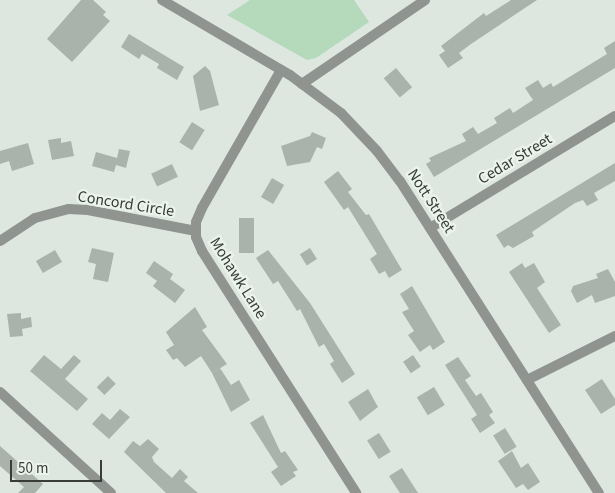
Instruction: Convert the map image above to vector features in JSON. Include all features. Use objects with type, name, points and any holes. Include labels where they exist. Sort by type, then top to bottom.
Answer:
[{"type":"street","name":"Nott Street","points":[[162,0],[302,84],[340,113],[377,151],[430,228],[599,493]]},
{"type":"street","points":[[302,84],[425,0]]},
{"type":"street","name":"Mohawk Lane","points":[[281,70],[202,208],[196,231],[202,251],[356,493]]},
{"type":"street","name":"Cedar Street","points":[[430,228],[615,116]]},
{"type":"street","name":"Concord Circle","points":[[0,241],[35,218],[69,209],[100,212],[196,231]]},
{"type":"street","points":[[527,380],[615,336]]},
{"type":"street","points":[[0,392],[111,493]]},
{"type":"green space","points":[[250,0],[354,0],[369,22],[316,58],[307,60],[227,15]]},
{"type":"building","points":[[81,0],[93,0],[106,12],[103,15],[110,21],[72,62],[47,39]]},
{"type":"building","points":[[511,0],[537,0],[459,53],[463,58],[448,68],[439,55],[445,51],[441,46],[484,13],[486,16]]},
{"type":"building","points":[[129,34],[184,67],[177,80],[157,68],[159,64],[142,54],[139,59],[121,47]]},
{"type":"building","points":[[615,41],[615,68],[434,177],[426,164],[431,161],[429,158],[466,141],[462,134],[473,127],[478,134],[497,123],[494,118],[505,111],[510,108],[513,113],[533,100],[525,88],[538,80],[543,88],[551,83],[553,87],[607,54],[604,48]]},
{"type":"building","points":[[205,66],[210,71],[219,105],[200,111],[193,76]]},
{"type":"building","points":[[396,68],[412,87],[400,97],[384,78]]},
{"type":"building","points":[[192,122],[205,130],[192,150],[179,142]]},
{"type":"building","points":[[312,132],[326,138],[322,149],[317,147],[310,162],[287,166],[281,146],[310,136]]},
{"type":"building","points":[[61,138],[61,143],[71,141],[74,156],[52,160],[48,140]]},
{"type":"building","points":[[28,143],[34,164],[12,171],[9,161],[0,164],[0,151]]},
{"type":"building","points":[[119,149],[130,151],[126,168],[116,165],[114,172],[92,166],[96,152],[117,158]]},
{"type":"building","points":[[615,163],[615,181],[594,193],[598,200],[587,206],[583,200],[575,203],[532,232],[534,236],[513,248],[508,245],[504,248],[496,235]]},
{"type":"building","points":[[172,164],[178,177],[157,186],[151,174]]},
{"type":"building","points":[[338,171],[352,189],[348,192],[366,215],[369,214],[402,270],[389,278],[385,271],[379,274],[370,259],[377,254],[348,207],[344,210],[324,182]]},
{"type":"building","points":[[272,178],[284,185],[273,204],[261,197]]},
{"type":"building","points":[[239,218],[254,218],[254,253],[239,253]]},
{"type":"building","points":[[92,248],[114,253],[108,282],[93,279],[96,264],[88,262]]},
{"type":"building","points":[[310,248],[317,259],[307,265],[300,254]]},
{"type":"building","points":[[55,250],[62,262],[43,273],[36,261]]},
{"type":"building","points":[[268,250],[310,303],[355,374],[342,383],[330,364],[334,361],[324,344],[319,347],[300,309],[297,311],[278,281],[273,284],[256,258]]},
{"type":"building","points":[[154,261],[173,274],[170,279],[185,290],[175,303],[153,286],[157,281],[146,273]]},
{"type":"building","points":[[522,263],[525,268],[534,263],[545,282],[537,288],[561,325],[549,333],[509,272]]},
{"type":"building","points":[[608,269],[615,282],[615,296],[595,303],[592,295],[577,303],[571,291],[573,286],[598,278],[596,274]]},
{"type":"building","points":[[412,286],[445,342],[433,350],[430,345],[420,352],[408,335],[414,331],[402,312],[409,309],[400,294]]},
{"type":"building","points":[[195,307],[207,327],[202,330],[227,364],[212,373],[201,356],[185,367],[177,358],[173,360],[166,350],[174,345],[166,332]]},
{"type":"building","points":[[21,313],[21,319],[31,317],[32,327],[22,329],[23,336],[10,337],[7,314]]},
{"type":"building","points":[[44,355],[61,369],[74,355],[81,361],[65,379],[88,399],[77,411],[30,371]]},
{"type":"building","points":[[413,355],[421,367],[411,373],[403,362]]},
{"type":"building","points":[[458,357],[471,376],[465,380],[476,396],[481,393],[493,412],[489,415],[495,423],[480,433],[471,419],[477,415],[445,365]]},
{"type":"building","points":[[220,368],[231,385],[239,380],[250,400],[231,412],[212,373]]},
{"type":"building","points":[[108,376],[116,384],[104,395],[97,387]]},
{"type":"building","points":[[602,379],[615,399],[615,405],[601,414],[585,390]]},
{"type":"building","points":[[434,387],[445,405],[428,415],[417,397]]},
{"type":"building","points":[[368,389],[378,407],[360,421],[348,402]]},
{"type":"building","points":[[120,409],[130,417],[109,439],[92,424],[102,413],[110,420]]},
{"type":"building","points":[[263,415],[281,453],[285,451],[298,470],[293,472],[296,476],[281,486],[271,472],[278,467],[250,423]]},
{"type":"building","points":[[505,428],[517,447],[505,454],[493,435]]},
{"type":"building","points":[[379,433],[391,452],[379,459],[367,440]]},
{"type":"building","points":[[148,439],[159,449],[152,457],[154,462],[172,478],[180,469],[188,477],[184,481],[198,493],[166,493],[124,452],[133,441],[140,446]]},
{"type":"building","points":[[0,446],[43,484],[35,493],[18,493],[24,487],[0,466]]},
{"type":"building","points":[[512,451],[521,468],[528,463],[540,482],[528,490],[523,484],[516,488],[498,461]]},
{"type":"building","points":[[402,468],[418,493],[400,493],[394,484],[389,476]]}]
